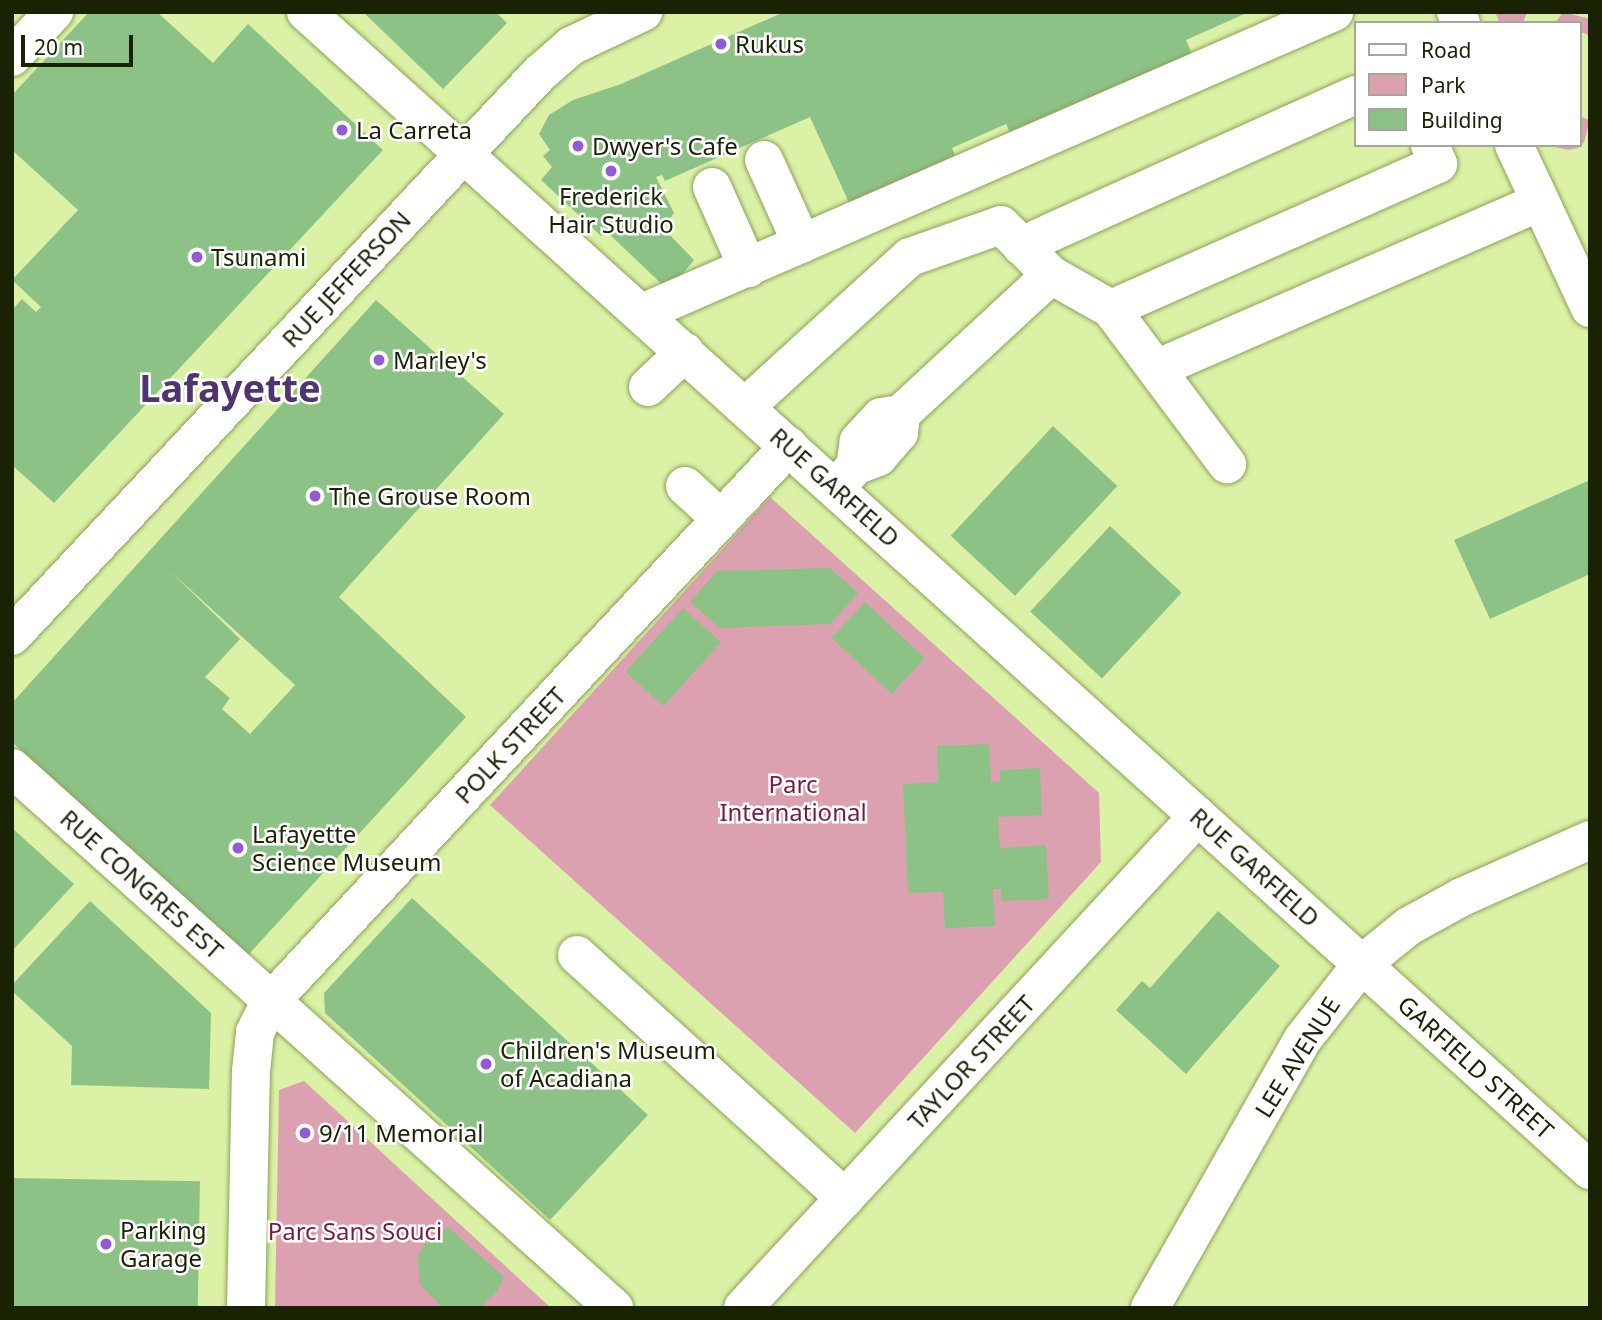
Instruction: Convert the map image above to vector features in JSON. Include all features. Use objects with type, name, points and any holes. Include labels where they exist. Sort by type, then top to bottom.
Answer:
[{"type":"street","points":[[12,57],[54,12]]},
{"type":"street","name":"RUE GARFIELD","points":[[306,12],[789,446],[846,477],[1198,816],[1362,964]]},
{"type":"street","name":"RUE JEFFERSON","points":[[12,636],[464,152],[571,46],[643,12]]},
{"type":"street","points":[[642,313],[1334,12]]},
{"type":"street","points":[[1021,246],[1354,95]]},
{"type":"street","points":[[1111,309],[1438,164],[1431,147]]},
{"type":"street","points":[[1515,147],[1590,309]]},
{"type":"street","points":[[764,160],[802,244]]},
{"type":"street","points":[[712,187],[748,268]]},
{"type":"street","points":[[1156,369],[1540,202]]},
{"type":"street","points":[[745,407],[910,257],[1001,225],[1051,275],[1111,309],[1227,464]]},
{"type":"street","points":[[846,477],[878,457],[899,433],[901,414],[1051,275]]},
{"type":"street","points":[[648,387],[685,352]]},
{"type":"street","name":"POLK STREET","points":[[246,1308],[251,1071],[255,1032],[271,1000],[789,446]]},
{"type":"street","points":[[684,486],[721,519]]},
{"type":"street","name":"RUE CONGRES EST","points":[[12,768],[614,1308]]},
{"type":"street","name":"TAYLOR STREET","points":[[743,1308],[1198,816]]},
{"type":"street","name":"LEE AVENUE","points":[[1150,1308],[1303,1039],[1362,964],[1409,926],[1462,897],[1590,840]]},
{"type":"street","points":[[577,955],[845,1198]]},
{"type":"street","name":"GARFIELD STREET","points":[[1362,964],[1590,1170]]},
{"type":"green space","points":[[1495,12],[1527,12],[1524,21],[1499,21]]},
{"type":"green space","points":[[1563,12],[1590,19],[1590,36],[1581,32],[1581,21],[1556,21]]},
{"type":"green space","points":[[1581,117],[1590,120],[1581,145]]},
{"type":"green space","points":[[1555,147],[1579,147],[1568,150]]},
{"type":"green space","name":"Parc International","points":[[770,497],[1099,793],[1101,862],[855,1133],[490,805]]},
{"type":"green space","name":"Parc Sans Souci","points":[[304,1081],[551,1308],[275,1308],[279,1090]]},
{"type":"building","points":[[89,12],[157,12],[213,63],[248,24],[383,150],[54,503],[12,465],[12,310],[22,299],[36,312],[41,307],[12,280],[78,210],[12,150],[12,95]]},
{"type":"building","points":[[363,12],[496,12],[507,23],[443,89]]},
{"type":"building","points":[[784,12],[1249,12],[1186,40],[1192,54],[1011,135],[1006,124],[952,148],[955,155],[850,205],[810,117],[665,181],[662,175],[656,177],[674,213],[663,228],[694,260],[669,291],[607,232],[601,236],[541,180],[552,167],[543,156],[550,150],[539,134],[549,115],[573,100],[621,84]]},
{"type":"building","points":[[376,300],[504,414],[339,597],[466,717],[248,955],[12,742],[12,703]],"holes":[[[170,571],[295,685],[250,734],[222,709],[230,698],[205,677],[240,639]]]},
{"type":"building","points":[[1053,426],[1117,486],[1015,596],[951,536]]},
{"type":"building","points":[[1590,480],[1590,574],[1490,619],[1454,540]]},
{"type":"building","points":[[1110,526],[1182,593],[1102,678],[1030,612]]},
{"type":"building","points":[[830,568],[858,593],[830,624],[720,628],[690,602],[717,571]]},
{"type":"building","points":[[865,602],[925,658],[892,694],[832,638]]},
{"type":"building","points":[[683,608],[721,642],[663,706],[625,672]]},
{"type":"building","points":[[989,744],[991,782],[1000,782],[1000,770],[1040,768],[1042,815],[998,817],[1000,848],[1046,845],[1049,899],[1001,901],[1001,889],[993,889],[995,926],[945,928],[943,892],[908,893],[903,784],[938,782],[937,746]]},
{"type":"building","points":[[12,828],[74,884],[12,951]]},
{"type":"building","name":"Children's Museum of Acadiana","points":[[412,898],[648,1115],[550,1220],[325,1013],[324,993]]},
{"type":"building","points":[[90,901],[211,1013],[209,1089],[71,1085],[72,1046],[12,991],[12,985]]},
{"type":"building","points":[[1218,911],[1280,966],[1186,1074],[1116,1010],[1142,981],[1150,988]]},
{"type":"building","name":"Parking Garage","points":[[12,1178],[200,1181],[198,1308],[12,1308]]},
{"type":"building","points":[[448,1227],[504,1277],[498,1290],[479,1308],[443,1308],[420,1285],[418,1257],[424,1244]]},
{"type":"place","name":"Rukus","points":[[721,44]]},
{"type":"place","name":"La Carreta","points":[[342,130]]},
{"type":"place","name":"Dwyer's Cafe","points":[[578,146]]},
{"type":"place","name":"Frederick Hair Studio","points":[[611,171]]},
{"type":"place","name":"Tsunami","points":[[197,257]]},
{"type":"place","name":"Marley's","points":[[379,360]]},
{"type":"place","name":"The Grouse Room","points":[[315,496]]},
{"type":"place","name":"Lafayette Science Museum","points":[[238,848]]},
{"type":"place","name":"Children's Museum of Acadiana","points":[[486,1064]]},
{"type":"place","name":"9/11 Memorial","points":[[305,1133]]},
{"type":"place","name":"Parking Garage","points":[[106,1244]]},
{"type":"district","name":"Lafayette","points":[[230,388]]}]
